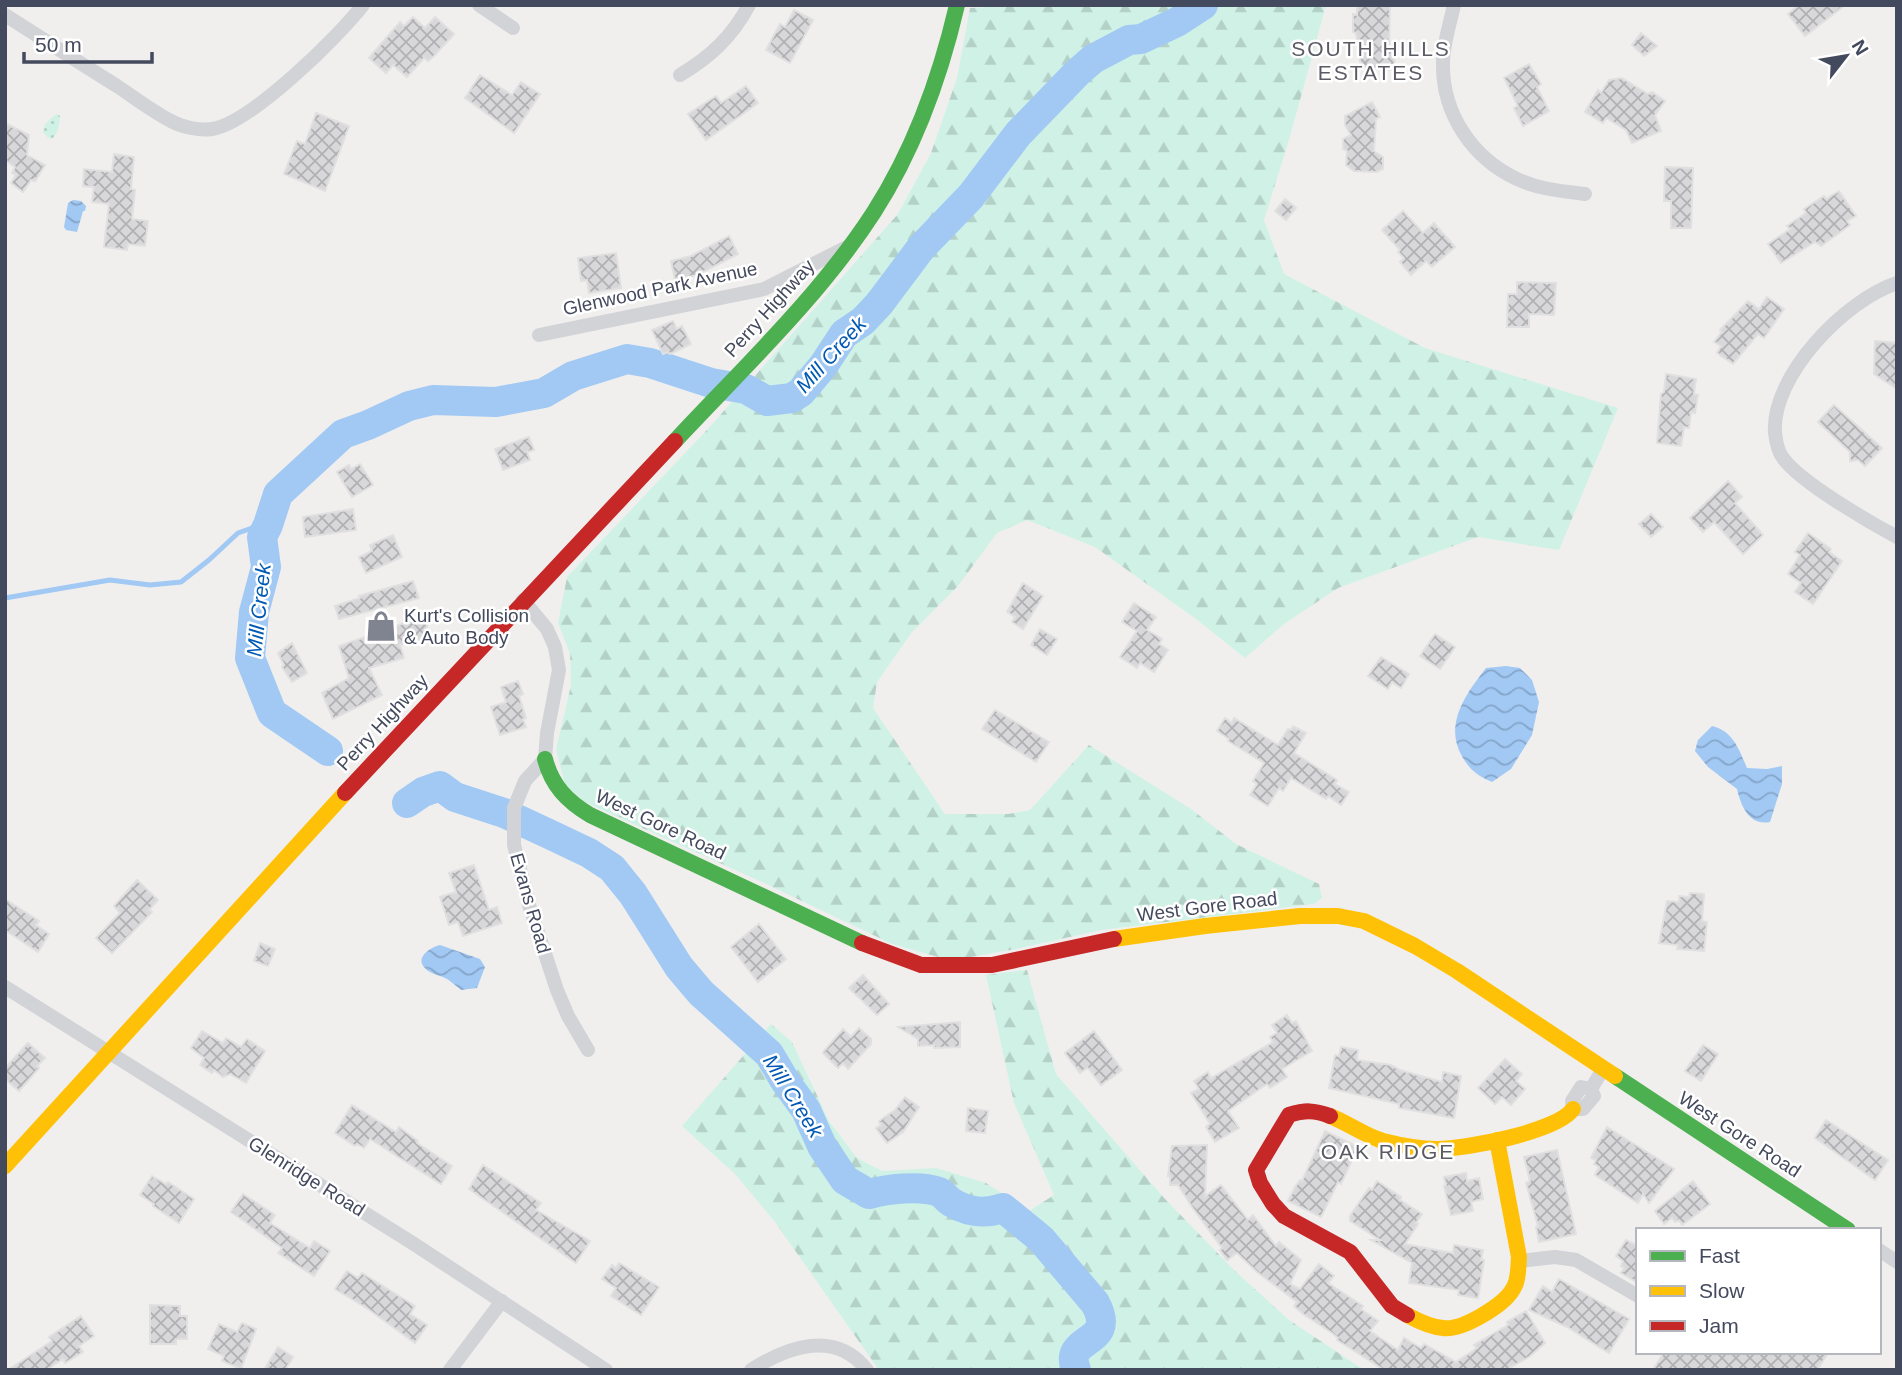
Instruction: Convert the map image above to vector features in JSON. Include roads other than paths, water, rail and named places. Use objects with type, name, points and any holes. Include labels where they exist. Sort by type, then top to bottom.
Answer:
[{"type":"street","points":[[5,15],[172,121],[194,128],[215,129],[260,102],[303,69],[363,5]]},
{"type":"street","points":[[479,5],[513,28]]},
{"type":"street","points":[[680,75],[724,43],[748,5]]},
{"type":"street","points":[[849,247],[885,193],[921,125],[941,73],[957,5]]},
{"type":"street","points":[[1454,5],[1443,62],[1450,110],[1461,132],[1500,170],[1518,180],[1545,189],[1585,194]]},
{"type":"street","name":"Glenwood Park Avenue","points":[[539,335],[764,289],[849,247]]},
{"type":"street","name":"Perry Highway","points":[[5,1166],[523,600],[694,421],[830,272],[849,247]]},
{"type":"street","points":[[1897,283],[1861,301],[1842,316],[1807,354],[1781,394],[1774,418],[1781,456],[1793,469],[1865,519],[1897,537]]},
{"type":"street","points":[[523,600],[547,629],[558,658],[558,684],[547,733],[545,759]]},
{"type":"street","name":"Evans Road","points":[[545,759],[526,781],[514,808],[514,845],[529,905],[558,990],[568,1016],[588,1051]]},
{"type":"street","name":"West Gore Road","points":[[545,759],[552,782],[566,798],[590,815],[878,950],[921,965],[992,965],[1171,930],[1300,916],[1338,916],[1375,925],[1426,953],[1845,1228]]},
{"type":"street","name":"Glenridge Road","points":[[5,987],[502,1301],[606,1370]]},
{"type":"street","points":[[1497,1140],[1519,1261],[1513,1290],[1477,1318],[1458,1327],[1446,1329],[1421,1322],[1392,1306],[1350,1252],[1284,1216],[1266,1194],[1256,1176],[1256,1170],[1289,1115],[1305,1110],[1315,1110],[1335,1118],[1382,1141],[1453,1149],[1548,1127],[1568,1116],[1573,1109],[1572,1101],[1581,1087],[1591,1089],[1603,1069]]},
{"type":"street","points":[[1881,1252],[1897,1262]]},
{"type":"street","points":[[1519,1261],[1555,1257],[1576,1260],[1636,1295]]},
{"type":"street","points":[[450,1370],[502,1301]]},
{"type":"street","points":[[751,1370],[777,1354],[800,1347],[827,1346],[854,1355],[867,1370]]},
{"type":"water","points":[[73,200],[81,201],[86,206],[77,232],[64,227],[68,203]]},
{"type":"water","points":[[1486,668],[1520,668],[1532,680],[1539,702],[1532,735],[1511,769],[1492,782],[1475,773],[1463,758],[1457,746],[1456,722],[1464,700]]},
{"type":"water","points":[[1712,726],[1730,736],[1747,768],[1767,769],[1782,766],[1782,784],[1770,822],[1751,818],[1737,789],[1708,767],[1695,751],[1698,740]]},
{"type":"water","points":[[440,945],[480,959],[485,967],[477,988],[461,990],[425,968],[422,964],[423,956]]},
{"type":"waterway","name":"Mill Creek","points":[[328,751],[272,713],[250,658],[254,612],[266,567],[262,537],[278,494],[343,434],[409,406],[433,400],[496,402],[544,393],[573,376],[627,359],[650,363],[711,383],[746,389],[767,401],[792,398],[801,392],[823,366],[844,334],[863,321],[879,304],[921,248],[971,196],[1018,134],[1077,73],[1093,59],[1129,40],[1141,39],[1177,22],[1203,5]]},
{"type":"waterway","name":"Mill Creek","points":[[5,598],[110,580],[150,585],[181,582],[238,533],[269,522]]},
{"type":"waterway","name":"Mill Creek","points":[[407,803],[423,792],[440,786],[455,797],[504,813],[589,853],[612,868],[633,894],[679,967],[701,993],[769,1054],[806,1110],[822,1146],[845,1180],[869,1194],[894,1189],[923,1189],[939,1192],[958,1206],[971,1210],[983,1212],[1003,1208],[1041,1239],[1095,1303],[1100,1317],[1100,1327],[1096,1334],[1076,1351],[1076,1370]]},
{"type":"place","name":"Kurt's Collision & Auto Body","points":[[381,626]]},
{"type":"district","name":"SOUTH HILLS ESTATES","points":[[1371,61]]},
{"type":"district","name":"OAK RIDGE","points":[[1388,1152]]}]
